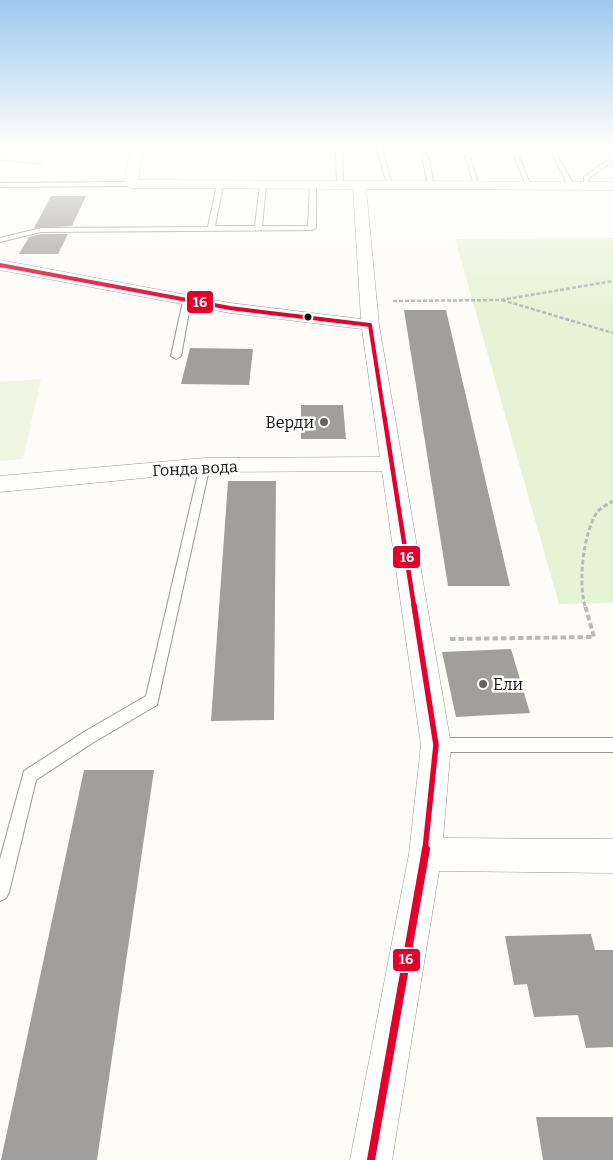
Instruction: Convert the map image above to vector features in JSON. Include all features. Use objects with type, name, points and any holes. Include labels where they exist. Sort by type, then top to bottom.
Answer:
[{"type":"street","points":[[360,201],[369,314],[418,640],[436,745],[425,854],[371,1160]]},
{"type":"street","points":[[0,265],[187,301],[312,320],[369,314]]},
{"type":"street","name":"Гонда вода","points":[[0,484],[204,465],[391,464]]},
{"type":"street","points":[[425,854],[613,856]]},
{"type":"lane","points":[[211,228],[217,201]]},
{"type":"lane","points":[[258,228],[261,201]]},
{"type":"lane","points":[[0,240],[41,230],[312,228],[313,201]]},
{"type":"lane","points":[[176,356],[187,301]]},
{"type":"lane","points":[[0,892],[29,776],[89,737],[152,700],[204,465]]},
{"type":"lane","points":[[436,745],[613,745]]},
{"type":"path","points":[[369,314],[501,300],[613,281]]},
{"type":"path","points":[[501,300],[613,333]]},
{"type":"path","points":[[418,640],[594,637],[581,592],[586,540],[598,512],[613,501]]},
{"type":"green space","points":[[613,238],[613,603],[559,604],[455,239]]},
{"type":"green space","points":[[41,379],[23,459],[0,461],[0,382]]},
{"type":"building","points":[[48,201],[84,201],[72,226],[34,228]]},
{"type":"building","points":[[41,234],[68,234],[58,254],[19,254],[29,237]]},
{"type":"building","points":[[404,310],[446,310],[510,586],[448,586]]},
{"type":"building","points":[[190,348],[253,349],[249,385],[181,384]]},
{"type":"building","points":[[301,405],[343,405],[346,439],[301,439]]},
{"type":"building","points":[[228,481],[276,481],[274,720],[211,721]]},
{"type":"building","points":[[511,649],[530,713],[456,717],[442,652]]},
{"type":"building","points":[[84,770],[154,770],[97,1160],[1,1160]]},
{"type":"building","points":[[591,934],[595,950],[613,950],[613,1047],[586,1048],[578,1015],[534,1017],[527,984],[514,985],[505,936]]},
{"type":"building","points":[[536,1117],[613,1117],[613,1160],[543,1160]]},
{"type":"transit line","name":"16","points":[[0,265],[230,308],[370,325],[436,745],[425,854],[371,1160]]},
{"type":"place","name":"Верди","points":[[324,422]]},
{"type":"place","name":"Ели","points":[[483,684]]}]
